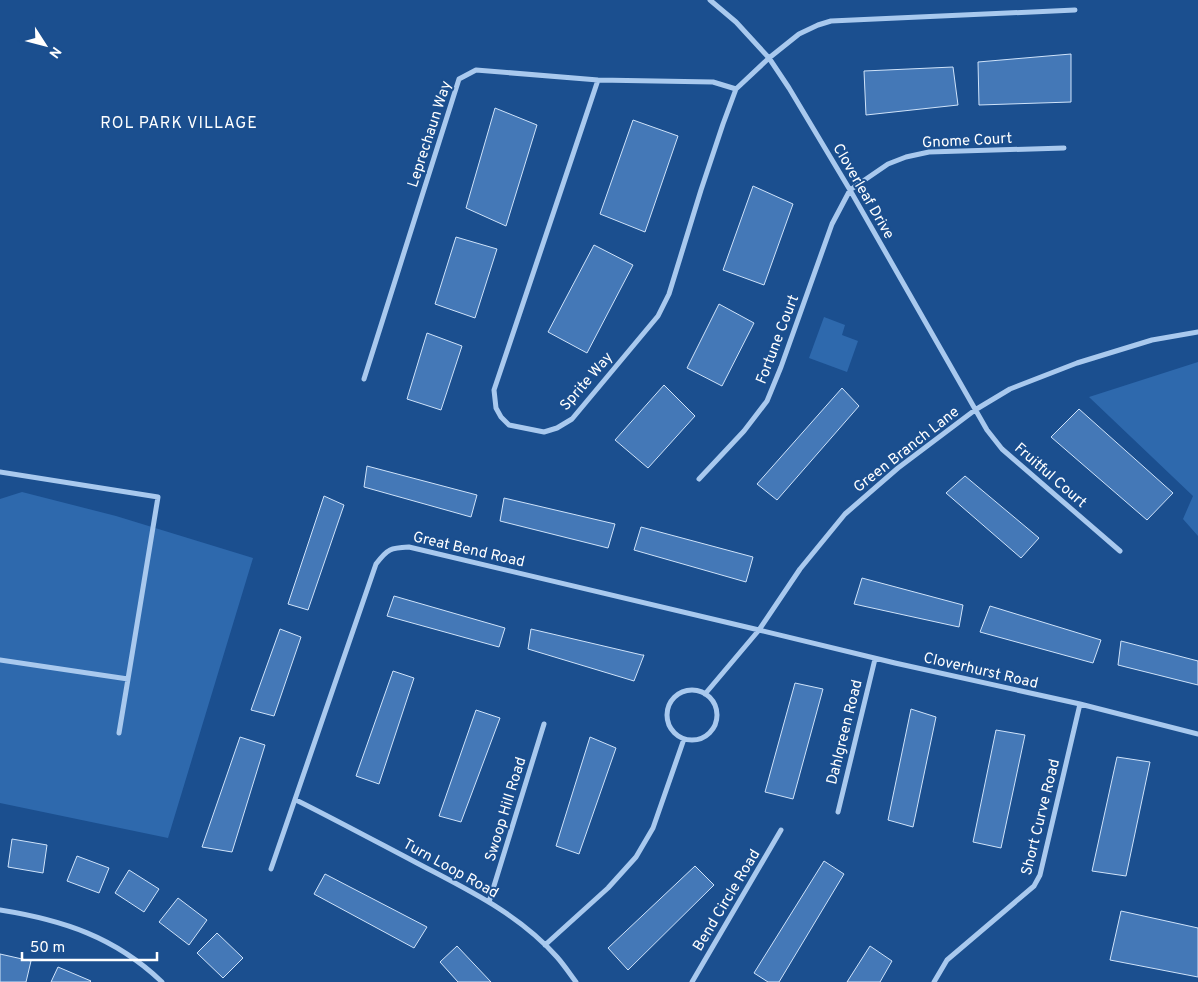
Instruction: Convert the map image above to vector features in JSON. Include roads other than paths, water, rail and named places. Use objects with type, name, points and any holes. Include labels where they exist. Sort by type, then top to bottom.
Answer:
[{"type":"street","name":"Cloverleaf Drive","points":[[710,0],[736,22],[769,58],[789,88],[850,190],[975,410]]},
{"type":"street","name":"Sprite Way","points":[[598,80],[494,390],[496,408],[509,425],[544,432],[557,428],[572,418],[658,316],[669,294],[704,182],[736,89],[769,58],[799,34],[831,21],[1075,10]]},
{"type":"street","name":"Leprechaun Way","points":[[364,379],[459,79],[476,70],[598,80],[713,82],[736,89]]},
{"type":"street","name":"Gnome Court","points":[[850,190],[888,164],[906,157],[930,152],[1064,148]]},
{"type":"street","name":"Fortune Court","points":[[699,479],[744,430],[767,400],[781,367],[832,224],[850,190]]},
{"type":"street","name":"Green Branch Lane","points":[[705,694],[759,630],[800,569],[845,514],[898,468],[975,410],[1010,388],[1078,363],[1152,340],[1198,332]]},
{"type":"street","name":"Fruitful Court","points":[[975,410],[987,430],[1002,449],[1120,551]]},
{"type":"street","points":[[0,472],[158,497],[119,733]]},
{"type":"street","name":"Great Bend Road","points":[[272,869],[376,564],[392,548],[409,547],[759,630]]},
{"type":"street","name":"Cloverhurst Road","points":[[759,630],[1080,704],[1198,734]]},
{"type":"street","name":"Dahlgreen Road","points":[[838,812],[875,658]]},
{"type":"street","points":[[0,660],[128,679]]},
{"type":"street","points":[[685,691],[696,691],[705,694],[713,701],[717,711],[716,721],[712,730],[704,737],[694,740],[684,739],[675,734],[669,725],[667,715],[670,705],[676,696],[685,691]]},
{"type":"street","name":"Short Curve Road","points":[[934,982],[947,960],[1019,900],[1037,881],[1080,704]]},
{"type":"street","name":"Swoop Hill Road","points":[[489,902],[544,724]]},
{"type":"street","points":[[545,945],[608,888],[636,857],[653,828],[684,739]]},
{"type":"street","name":"Turn Loop Road","points":[[296,800],[489,902],[523,925],[545,945],[559,959],[576,982]]},
{"type":"street","name":"Bend Circle Road","points":[[692,982],[781,830]]},
{"type":"street","points":[[0,910],[46,919],[84,931],[126,953],[162,982]]},
{"type":"district","name":"ROL PARK VILLAGE","points":[[179,122]]}]
